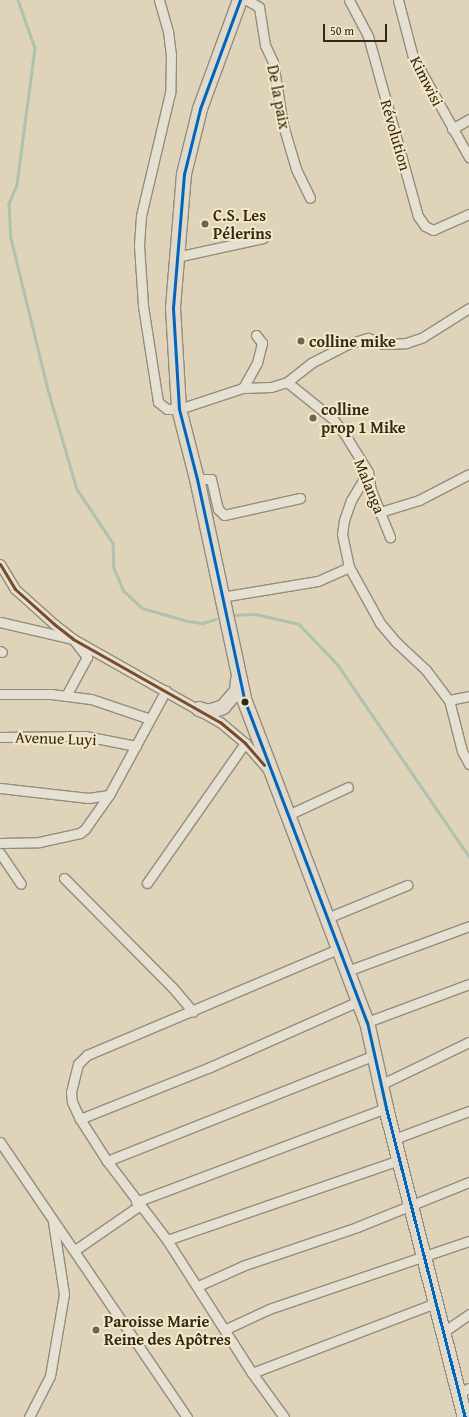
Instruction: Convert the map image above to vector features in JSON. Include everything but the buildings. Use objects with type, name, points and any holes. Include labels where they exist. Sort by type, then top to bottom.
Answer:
[{"type":"highway","points":[[240,0],[192,133],[184,174],[173,308],[180,409],[197,478],[244,699],[271,774],[367,1022],[380,1085],[410,1206],[425,1257],[442,1333],[464,1391],[465,1417]]},
{"type":"highway","points":[[199,709],[208,712],[216,711],[231,701],[237,691],[239,674]]},
{"type":"street","points":[[159,0],[168,31],[171,54],[170,93],[141,216],[139,245],[143,306],[158,402],[167,409],[180,409],[244,388],[271,387],[287,382],[311,363],[348,344],[368,338],[383,344],[406,343],[423,337],[469,308]]},
{"type":"street","name":"De la paix","points":[[247,0],[259,6],[265,45],[273,62],[283,125],[296,168],[310,198]]},
{"type":"street","name":"Révolution","points":[[349,0],[368,36],[418,216],[425,226],[432,230],[469,214]]},
{"type":"street","name":"Kimwisi","points":[[398,0],[413,57],[452,129],[469,156]]},
{"type":"street","points":[[452,129],[469,118]]},
{"type":"street","points":[[176,257],[264,238]]},
{"type":"street","points":[[244,388],[257,363],[262,343],[256,335]]},
{"type":"street","name":"Malanga","points":[[287,382],[333,419],[368,472],[371,490],[390,537]]},
{"type":"street","points":[[368,472],[351,500],[344,520],[342,534],[349,567],[380,623],[396,642],[426,670],[449,700],[462,750],[469,764]]},
{"type":"street","points":[[380,512],[419,500],[469,474]]},
{"type":"street","points":[[197,478],[211,479],[218,509],[224,515],[300,498]]},
{"type":"street","points":[[0,564],[15,589],[73,639],[87,657],[66,696]]},
{"type":"street","points":[[222,597],[318,580],[349,567]]},
{"type":"street","points":[[0,622],[73,639],[166,690],[199,709],[245,743],[271,774]]},
{"type":"street","points":[[0,843],[39,842],[80,833],[85,829],[109,795],[166,690]]},
{"type":"street","points":[[0,694],[66,696],[91,699],[150,719]]},
{"type":"street","points":[[449,700],[469,696]]},
{"type":"street","name":"Avenue Luyi","points":[[0,737],[85,736],[136,746]]},
{"type":"street","points":[[147,884],[245,743]]},
{"type":"street","points":[[288,815],[348,786]]},
{"type":"street","points":[[0,788],[88,798],[109,795]]},
{"type":"street","points":[[0,853],[21,884]]},
{"type":"street","points":[[64,878],[168,983],[193,1012]]},
{"type":"street","points":[[327,918],[407,885]]},
{"type":"street","points":[[347,971],[469,926]]},
{"type":"street","points":[[284,1417],[252,1373],[226,1329],[167,1240],[138,1204],[107,1161],[80,1119],[72,1102],[71,1092],[78,1064],[87,1055],[193,1012],[338,949]]},
{"type":"street","points":[[367,1022],[469,984]]},
{"type":"street","points":[[80,1119],[210,1067],[359,1001]]},
{"type":"street","points":[[380,1085],[469,1042]]},
{"type":"street","points":[[107,1161],[375,1056]]},
{"type":"street","points":[[74,1250],[138,1204],[386,1108]]},
{"type":"street","points":[[394,1139],[469,1111]]},
{"type":"street","points":[[0,1142],[187,1417]]},
{"type":"street","points":[[167,1240],[399,1160]]},
{"type":"street","points":[[198,1286],[245,1265],[410,1206],[469,1182]]},
{"type":"street","points":[[29,1417],[50,1376],[64,1294],[53,1218]]},
{"type":"street","points":[[226,1329],[269,1309],[469,1241]]},
{"type":"street","points":[[252,1373],[435,1303]]},
{"type":"street","points":[[442,1333],[469,1314]]},
{"type":"waterway","points":[[18,0],[35,48],[17,185],[9,204],[11,238],[47,386],[77,489],[113,543],[114,568],[124,591],[142,608],[188,621],[203,623],[215,619]]},
{"type":"waterway","points":[[234,615],[255,614],[299,624],[338,665],[469,856]]},
{"type":"transit line","points":[[240,0],[200,109],[184,174],[173,308],[179,409],[197,479],[244,699],[367,1022],[386,1108],[465,1417]]},
{"type":"transit line","points":[[0,564],[15,589],[73,639],[220,722],[245,743],[264,765]]},
{"type":"place","name":"C.S. Les Pélerins","points":[[205,224]]},
{"type":"place","name":"colline mike","points":[[301,341]]},
{"type":"place","name":"colline prop 1 Mike","points":[[313,418]]},
{"type":"place","name":"Paroisse Marie Reine des Apôtres","points":[[96,1330]]}]
